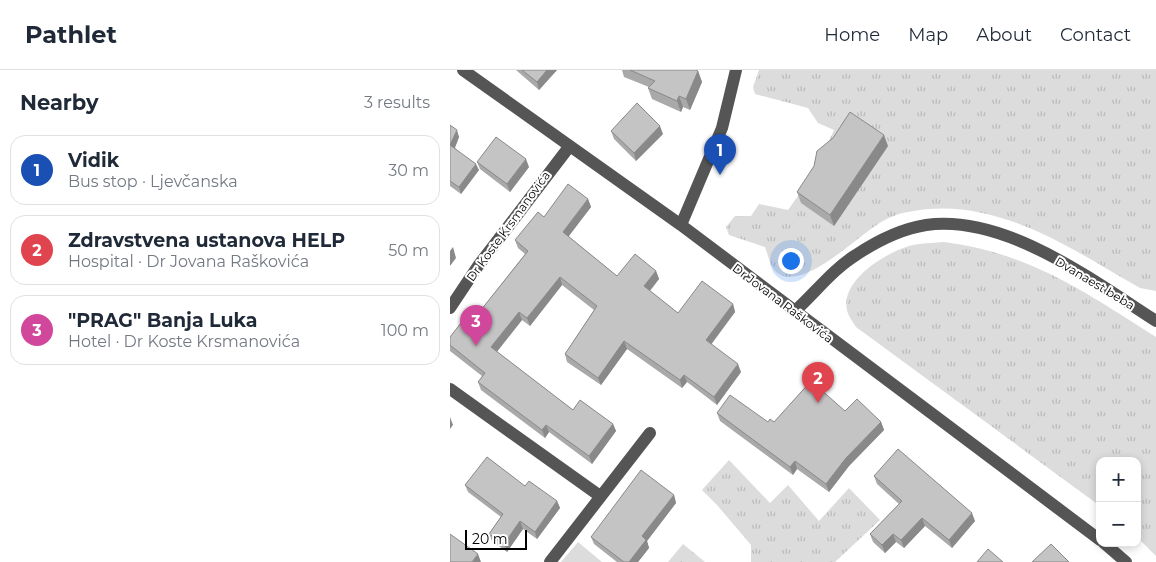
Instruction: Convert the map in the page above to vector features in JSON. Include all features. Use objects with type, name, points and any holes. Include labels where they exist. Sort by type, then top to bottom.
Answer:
[{"type":"street","name":"Dr Jovana Raškovića","points":[[463,70],[681,225],[1096,537]]},
{"type":"street","points":[[681,225],[722,128],[736,70]]},
{"type":"street","name":"Dr Koste Krsmanovića","points":[[450,308],[489,251],[569,147]]},
{"type":"street","name":"Dvanaest beba","points":[[795,311],[855,256],[890,236],[924,225],[942,224],[981,230],[1029,246],[1078,271],[1156,321]]},
{"type":"street","points":[[450,389],[600,496]]},
{"type":"street","points":[[550,562],[650,433]]},
{"type":"street","points":[[1109,547],[1126,562]]},
{"type":"green space","points":[[759,70],[1156,70],[1156,291],[1140,288],[1030,228],[970,211],[940,208],[905,213],[892,217],[883,221],[817,268],[790,277],[779,274],[772,266],[765,247],[729,235],[726,227],[735,216],[751,216],[759,204],[788,210],[814,173],[834,130],[818,123],[808,108],[755,94],[753,87]]},
{"type":"green space","points":[[944,242],[975,247],[1030,265],[1080,290],[1156,337],[1156,556],[1141,541],[1141,457],[1096,457],[1096,503],[856,327],[849,317],[847,299],[850,289],[857,279],[866,270],[888,255],[909,246]]},
{"type":"green space","points":[[729,460],[770,503],[788,485],[819,521],[849,488],[880,520],[835,562],[751,562],[751,545],[702,490]]},
{"type":"green space","points":[[578,542],[602,562],[561,562]]},
{"type":"green space","points":[[683,544],[705,562],[668,562]]},
{"type":"building","points":[[522,70],[547,70],[537,82]]},
{"type":"building","points":[[630,70],[698,71],[686,99],[679,96],[677,101],[648,88],[655,81]]},
{"type":"building","points":[[637,103],[660,126],[634,153],[611,131]]},
{"type":"building","points":[[850,112],[884,135],[830,215],[797,192],[814,166],[817,151],[833,138]]},
{"type":"building","points":[[450,125],[457,130],[450,145]]},
{"type":"building","points":[[496,137],[526,159],[507,184],[477,162]]},
{"type":"building","points":[[450,145],[476,164],[459,187],[450,181]]},
{"type":"building","points":[[568,184],[588,199],[563,232],[617,276],[635,254],[656,271],[644,286],[678,313],[702,281],[733,304],[706,340],[738,364],[714,397],[684,375],[680,380],[624,341],[598,378],[565,354],[597,306],[560,277],[527,318],[519,312],[491,347],[573,410],[580,400],[613,424],[589,456],[546,425],[542,430],[478,382],[485,373],[450,345],[450,337],[471,310],[477,315],[528,251],[515,240],[538,212],[544,217]]},
{"type":"building","points":[[811,381],[845,411],[857,399],[881,422],[846,458],[826,484],[795,461],[790,467],[717,413],[730,395],[768,422],[770,419],[774,422]]},
{"type":"building","points":[[898,449],[972,513],[949,540],[922,518],[901,540],[893,534],[882,545],[870,534],[902,501],[874,476]]},
{"type":"building","points":[[487,457],[525,486],[529,481],[557,501],[535,532],[520,521],[504,544],[489,534],[503,514],[465,485]]},
{"type":"building","points":[[641,470],[674,495],[642,536],[646,540],[629,562],[624,562],[591,537]]},
{"type":"building","points":[[450,534],[478,554],[472,562],[450,562]]},
{"type":"building","points":[[1051,544],[1069,562],[1032,562]]},
{"type":"building","points":[[988,549],[1003,562],[977,562]]},
{"type":"place","name":"Vidik","points":[[720,175]]},
{"type":"place","name":"\"PRAG\" Banja Luka","points":[[476,346]]},
{"type":"place","name":"Zdravstvena ustanova HELP","points":[[818,403]]}]
